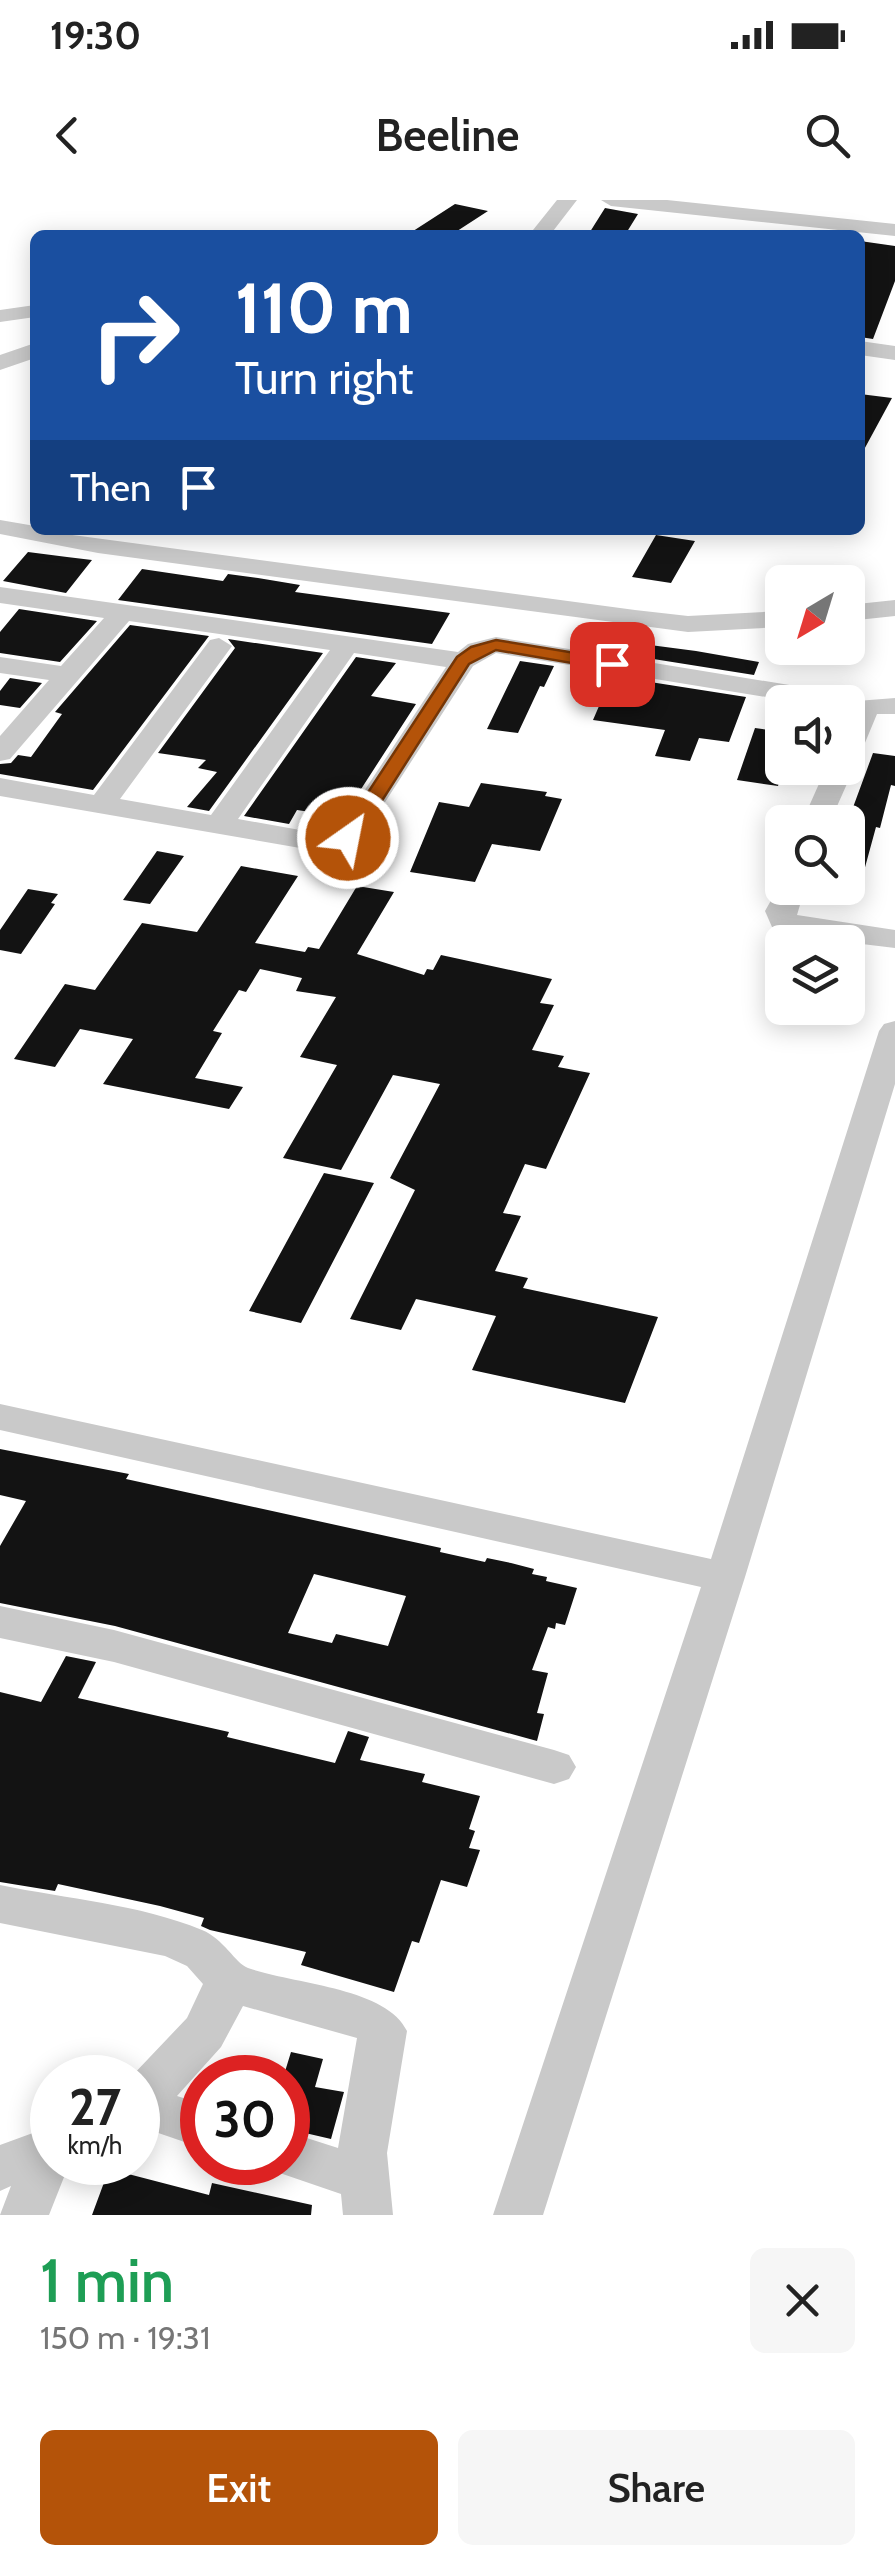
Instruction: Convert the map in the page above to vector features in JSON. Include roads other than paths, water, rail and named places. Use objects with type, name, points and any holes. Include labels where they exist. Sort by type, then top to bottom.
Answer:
[{"type":"street","points":[[544,230],[567,200]]},
{"type":"street","points":[[611,200],[895,230]]},
{"type":"street","points":[[0,316],[30,312]]},
{"type":"street","points":[[865,349],[895,352]]},
{"type":"street","points":[[1,361],[30,352]]},
{"type":"street","points":[[0,527],[30,533]]},
{"type":"street","points":[[41,535],[98,546],[635,618],[688,624],[765,620]]},
{"type":"street","points":[[0,595],[463,660]]},
{"type":"street","points":[[865,611],[895,608]]},
{"type":"street","points":[[0,753],[121,614]]},
{"type":"street","points":[[219,825],[347,645]]},
{"type":"street","points":[[1,789],[329,844],[348,838],[463,660],[477,650],[496,645],[765,688]]},
{"type":"street","points":[[101,805],[220,646]]},
{"type":"street","points":[[0,665],[68,675]]},
{"type":"street","points":[[783,905],[783,920],[796,927],[895,939]]},
{"type":"street","points":[[518,2215],[895,1031]]},
{"type":"street","points":[[0,1417],[724,1577]]},
{"type":"street","points":[[0,1622],[114,1646],[554,1766]]},
{"type":"street","points":[[0,1904],[183,1944],[200,1950],[216,1963],[227,1982],[371,2022],[383,2031],[362,2153],[367,2197]]},
{"type":"street","points":[[160,2081],[182,2059],[217,2011],[227,1982]]},
{"type":"street","points":[[0,2168],[30,2156]]},
{"type":"street","points":[[310,2166],[367,2197]]},
{"type":"street","points":[[24,2215],[37,2185]]}]
